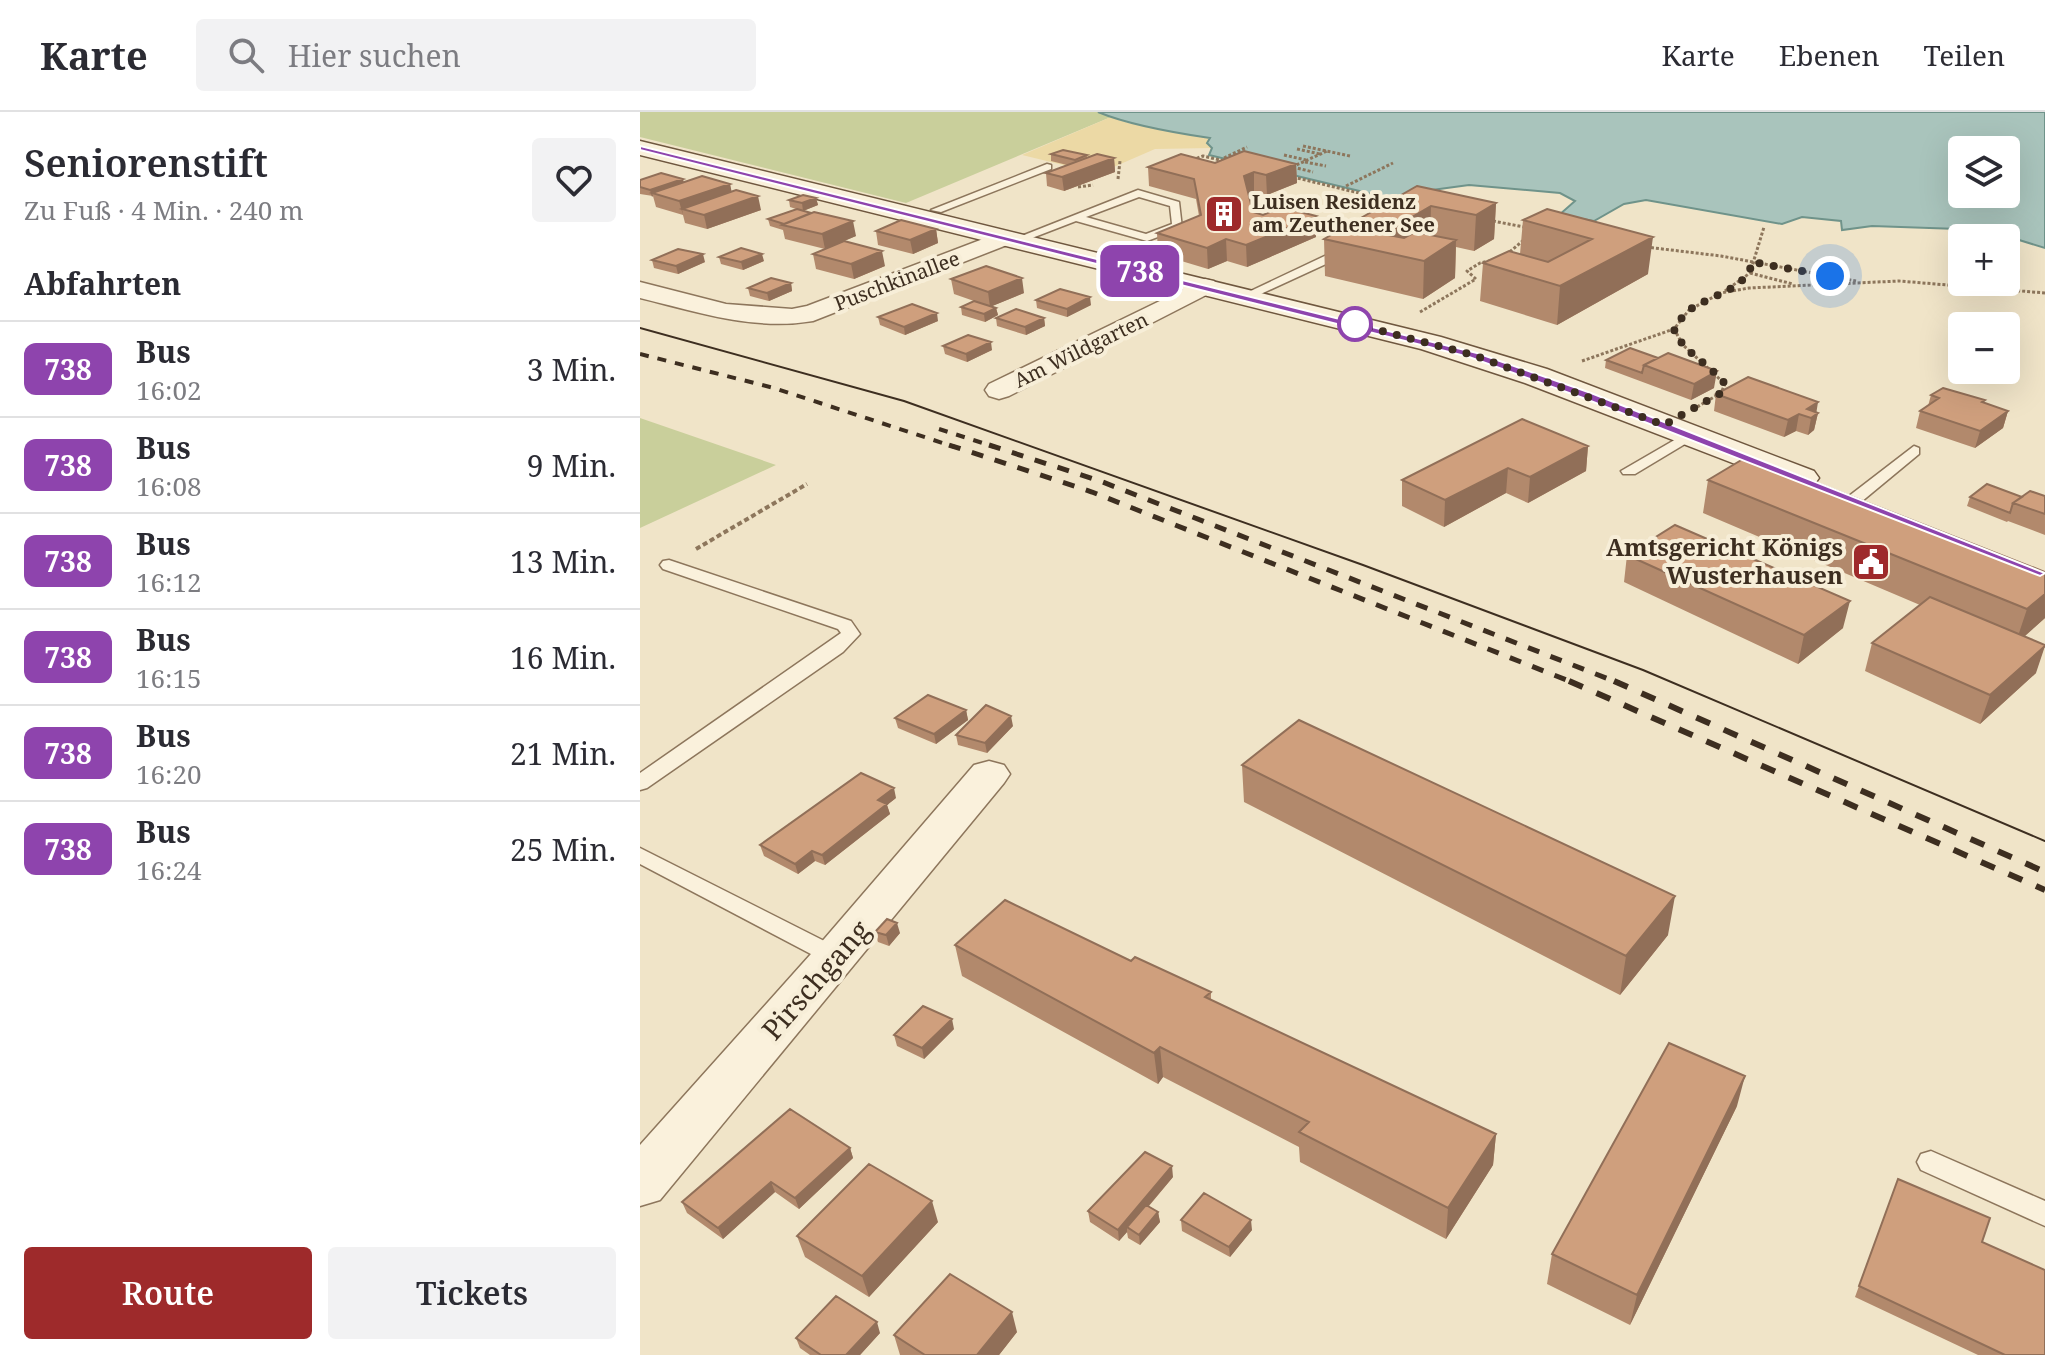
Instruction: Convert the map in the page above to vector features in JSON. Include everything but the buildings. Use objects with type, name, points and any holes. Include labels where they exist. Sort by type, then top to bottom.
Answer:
[{"type":"main road","points":[[640,148],[1431,343],[1536,376],[1869,504]]},
{"type":"street","name":"Puschkinallee","points":[[640,290],[766,319],[789,319],[813,313],[1010,239]]},
{"type":"street","name":"Am Wildgarten","points":[[999,390],[1205,286]]},
{"type":"street","name":"Pirschgang","points":[[640,1183],[989,774]]},
{"type":"lane","points":[[937,210],[1047,167]]},
{"type":"lane","points":[[1010,239],[1138,193],[1175,204],[1178,226],[1147,238],[1074,217]]},
{"type":"lane","points":[[1246,296],[1320,264],[1361,241]]},
{"type":"lane","points":[[1629,471],[1677,430]]},
{"type":"lane","points":[[1869,504],[1914,451]]},
{"type":"lane","points":[[640,783],[836,648],[851,634],[845,625],[669,565]]},
{"type":"lane","points":[[640,855],[836,957]]},
{"type":"lane","points":[[1931,1162],[2045,1214]]},
{"type":"path","points":[[1303,146],[1350,156]]},
{"type":"path","points":[[1224,158],[1247,147]]},
{"type":"path","points":[[1297,149],[1321,154]]},
{"type":"path","points":[[1327,151],[1282,173],[1401,203]]},
{"type":"path","points":[[1284,155],[1326,166]]},
{"type":"path","points":[[1191,160],[1203,156],[1234,163]]},
{"type":"path","points":[[1346,186],[1393,163]]},
{"type":"path","points":[[1283,164],[1313,172]]},
{"type":"path","points":[[1118,181],[1129,178]]},
{"type":"path","points":[[1078,187],[1105,183]]},
{"type":"path","points":[[1477,218],[1537,230],[1503,258],[1480,263],[1467,271],[1476,279],[1485,280]]},
{"type":"path","points":[[1570,365],[1674,329],[1689,310],[1750,273],[1752,262],[1764,242],[1764,227]]},
{"type":"path","points":[[1639,245],[1856,281],[2045,293]]},
{"type":"path","points":[[1750,273],[1801,286]]},
{"type":"path","points":[[1418,314],[1476,279]]},
{"type":"path","points":[[1721,293],[1856,281]]},
{"type":"path","points":[[1674,329],[1682,344],[1713,368],[1725,384],[1721,393],[1677,430]]},
{"type":"path","points":[[669,565],[807,484]]},
{"type":"green space","points":[[640,112],[1098,112],[1111,117],[906,203],[640,137]]},
{"type":"green space","points":[[640,418],[776,465],[640,528]]},
{"type":"sand","points":[[1111,117],[1131,124],[1145,124],[1211,138],[1212,148],[1155,149],[1109,169],[1084,170],[1022,155]]},
{"type":"water","points":[[1098,112],[2045,112],[2045,248],[2020,240],[2020,224],[1948,224],[1948,229],[1872,226],[1842,230],[1841,221],[1802,217],[1782,224],[1646,200],[1624,204],[1594,221],[1559,215],[1575,201],[1560,193],[1469,185],[1432,190],[1397,200],[1209,155],[1212,148],[1207,143],[1210,138],[1153,128]]},
{"type":"tram line","points":[[640,328],[904,401],[1363,565],[1643,670],[2045,841]]},
{"type":"railway","points":[[640,354],[774,388],[955,447]]},
{"type":"railway","points":[[939,429],[995,447]]},
{"type":"railway","points":[[949,445],[1092,492],[1569,681]]},
{"type":"railway","points":[[989,445],[1100,481],[1615,681]]},
{"type":"railway","points":[[1569,681],[1574,683]]},
{"type":"railway","points":[[1569,681],[2045,890]]},
{"type":"railway","points":[[1615,681],[1619,683]]},
{"type":"railway","points":[[1615,681],[2045,872]]},
{"type":"bus line","name":"738","points":[[640,148],[1473,355],[1587,395],[2045,573]]},
{"type":"place","name":"Luisen Residenz am Zeuthener See","points":[[1224,214]]},
{"type":"place","name":"Amtsgericht Königs Wusterhausen","points":[[1871,562]]},
{"type":"route","points":[[1355,324],[1473,355],[1664,425],[1721,393],[1725,384],[1713,368],[1682,344],[1676,335],[1674,329],[1689,310],[1742,281],[1750,273],[1752,262],[1830,276]]}]
